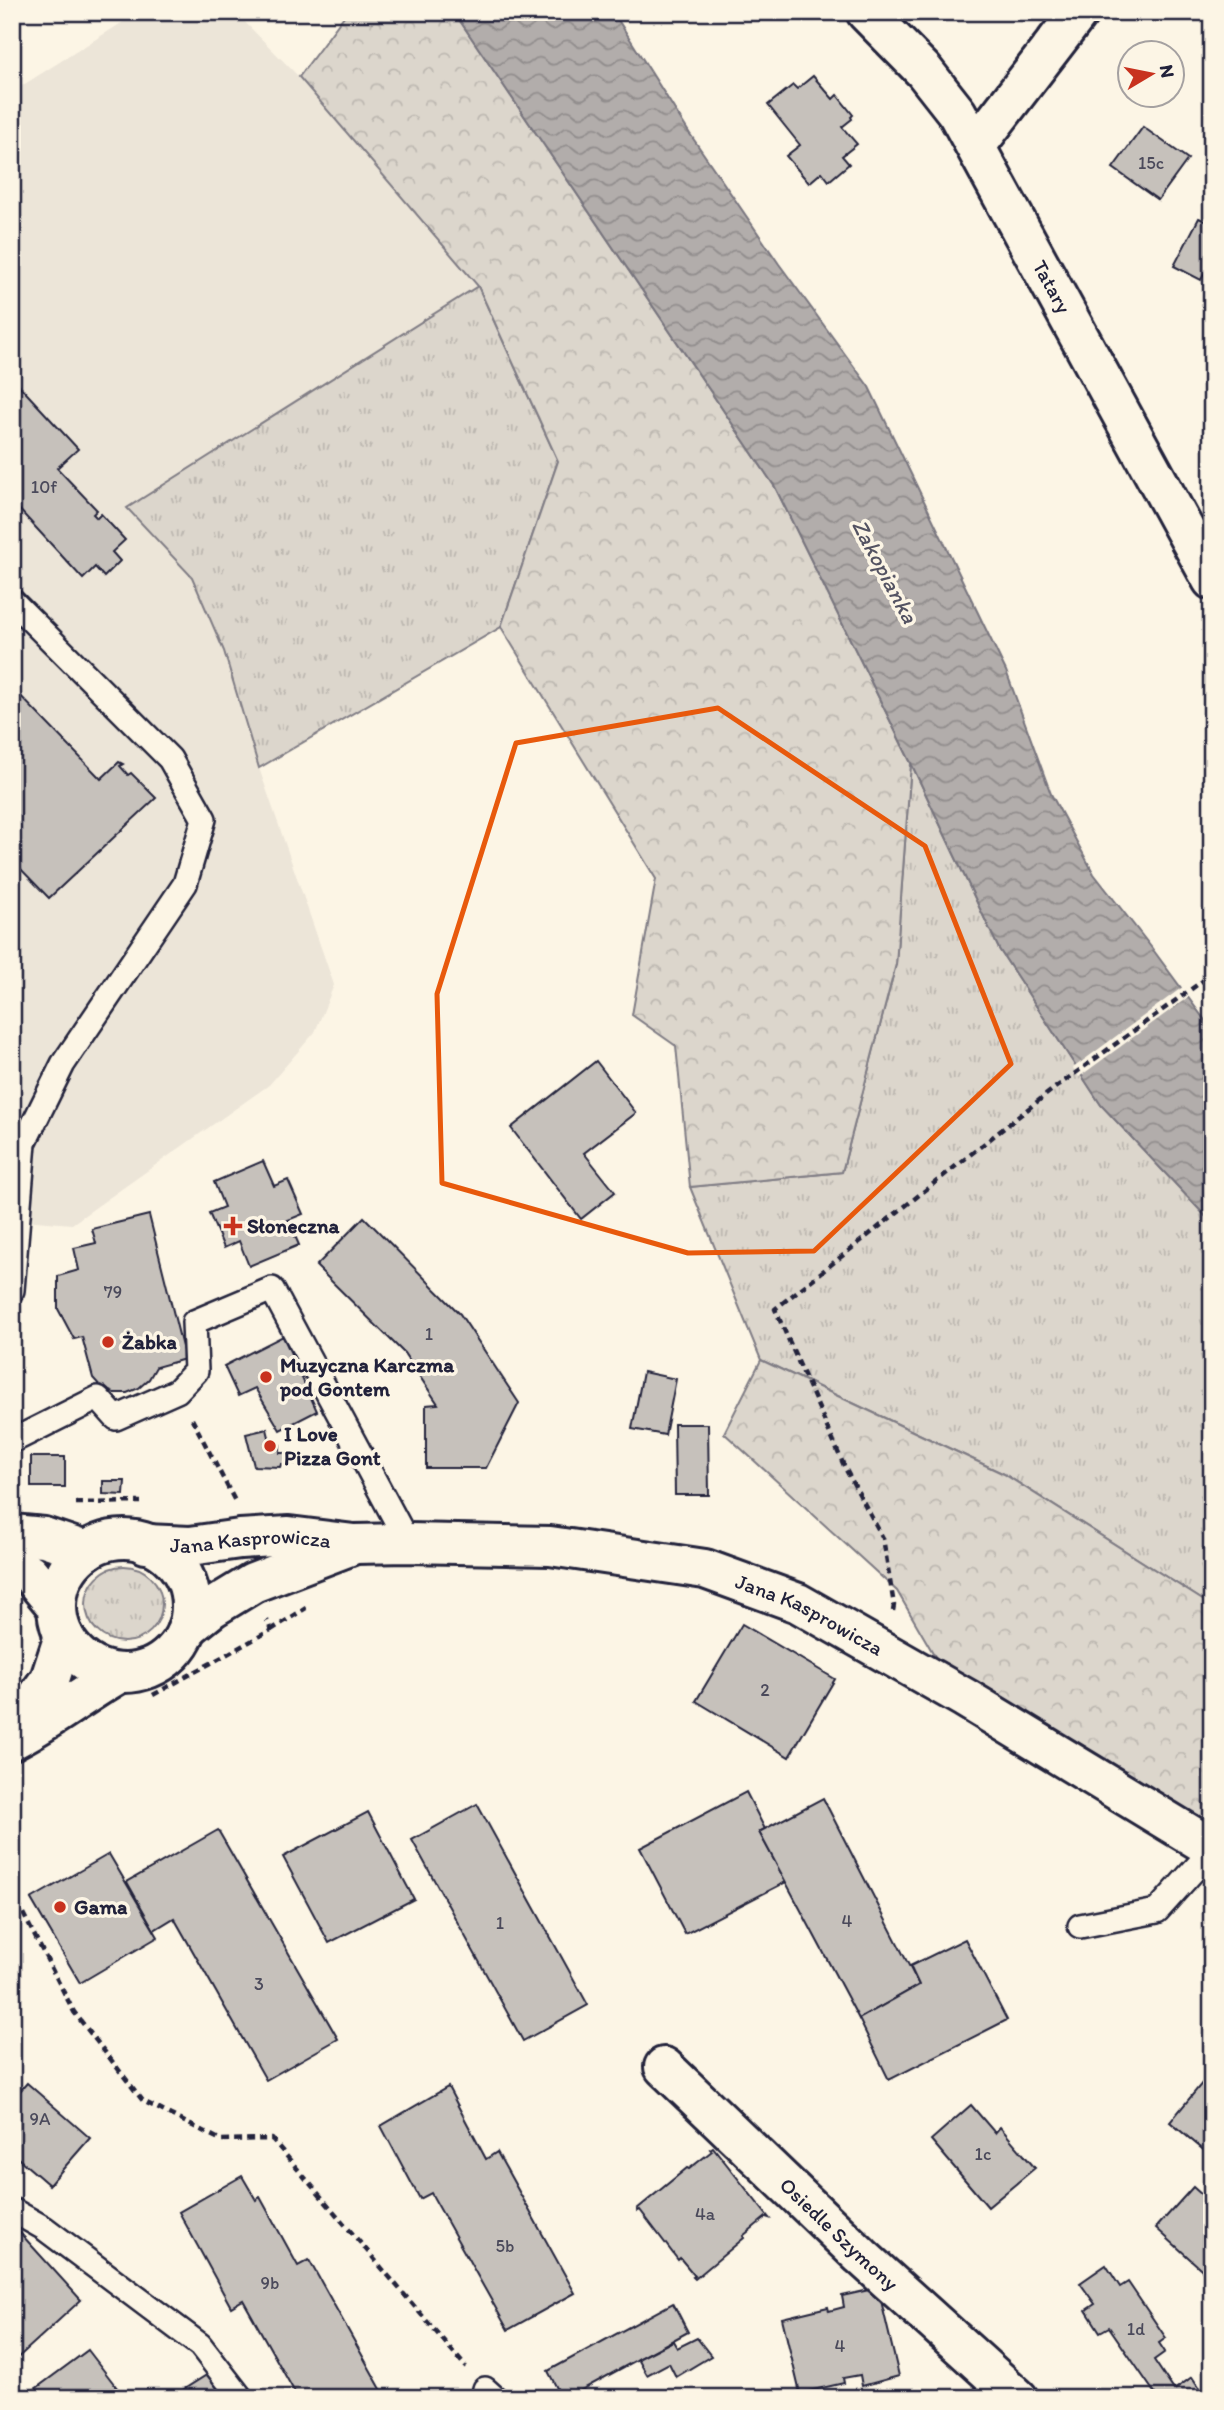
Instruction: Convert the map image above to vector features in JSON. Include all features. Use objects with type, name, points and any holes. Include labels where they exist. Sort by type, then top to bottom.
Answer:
[{"type":"main road","name":"Tatary","points":[[866,12],[924,71],[957,113],[1202,541],[1212,580]]},
{"type":"main road","points":[[975,146],[1079,12]]},
{"type":"main road","points":[[12,1534],[44,1537],[86,1551]]},
{"type":"main road","name":"Jana Kasprowicza","points":[[146,1544],[190,1546],[289,1536],[354,1544],[550,1546],[705,1569],[799,1604],[887,1653],[1212,1849]]},
{"type":"main road","points":[[12,1565],[29,1573],[61,1622],[81,1658],[92,1666],[120,1673],[154,1667],[169,1657],[180,1643],[187,1628],[190,1611],[184,1577],[162,1551],[131,1540],[115,1540],[86,1551],[64,1576],[59,1590],[61,1622],[50,1679],[26,1714],[12,1726]]},
{"type":"main road","name":"Jana Kasprowicza","points":[[187,1628],[212,1608],[253,1583],[354,1544]]},
{"type":"main road","points":[[12,1741],[120,1673]]},
{"type":"main road","name":"Osiedle Szymony","points":[[664,2067],[861,2256],[1018,2398]]},
{"type":"lane","points":[[12,601],[170,759],[204,819],[185,884],[63,1064],[18,1138],[12,1290]]},
{"type":"lane","points":[[12,1441],[98,1398],[116,1418],[177,1391],[196,1371],[194,1322],[272,1289],[408,1543]]},
{"type":"lane","points":[[1080,1926],[1157,1911],[1212,1849]]},
{"type":"lane","points":[[12,2210],[44,2228],[200,2345],[241,2398]]},
{"type":"path","points":[[887,1653],[894,1605],[883,1538],[845,1468],[775,1309],[1052,1090],[1212,974]]},
{"type":"path","points":[[177,1391],[239,1508]]},
{"type":"path","points":[[271,1630],[312,1605]]},
{"type":"path","points":[[12,1892],[74,2012],[143,2101],[221,2140],[272,2139],[488,2395]]},
{"type":"highlighted area","points":[[718,708],[925,846],[1011,1064],[814,1251],[688,1253],[442,1183],[437,994],[516,743]]},
{"type":"shaded area","points":[[139,12],[235,12],[299,77],[478,286],[128,508],[192,577],[224,651],[259,768],[334,985],[315,1032],[269,1085],[72,1224],[12,1219],[12,92]]},
{"type":"green space","points":[[347,12],[454,12],[775,487],[911,763],[896,964],[842,1172],[690,1187],[676,1046],[632,1015],[656,879],[501,627],[558,461],[478,286],[299,77]]},
{"type":"green space","points":[[478,286],[558,461],[501,627],[259,768],[224,651],[192,577],[127,508]]},
{"type":"green space","points":[[911,763],[999,949],[1101,1105],[1212,1223],[1212,1606],[1004,1474],[761,1360],[690,1187],[842,1172],[896,964]]},
{"type":"green space","points":[[761,1360],[1004,1474],[1212,1606],[1212,1838],[947,1677],[897,1591],[724,1433]]},
{"type":"green space","points":[[124,1566],[138,1569],[151,1577],[159,1590],[162,1604],[159,1618],[151,1631],[138,1639],[124,1642],[110,1639],[97,1631],[89,1618],[86,1604],[89,1590],[97,1577],[110,1569]]},
{"type":"water","name":"Zakopianka","points":[[454,12],[613,12],[690,134],[779,264],[869,387],[1006,671],[1051,794],[1094,874],[1212,1030],[1212,1223],[1101,1105],[999,949],[775,487]]},
{"type":"pier","points":[[1184,986],[1191,995],[1079,1077],[1073,1068]]},
{"type":"building","points":[[813,76],[833,99],[837,95],[853,115],[842,127],[857,144],[842,156],[849,164],[829,181],[822,172],[809,183],[786,156],[800,145],[768,105],[793,85],[797,89]]},
{"type":"building","points":[[1143,127],[1188,159],[1158,200],[1113,168]]},
{"type":"building","points":[[1199,218],[1212,224],[1212,259],[1201,280],[1174,266]]},
{"type":"building","points":[[16,382],[78,449],[57,468],[97,510],[93,514],[97,518],[101,514],[125,540],[112,552],[120,561],[104,577],[95,567],[83,579],[16,506],[12,510],[12,385]]},
{"type":"building","points":[[12,687],[101,779],[119,762],[123,764],[120,766],[128,775],[131,773],[156,798],[49,898],[13,861],[16,859],[12,854]]},
{"type":"building","points":[[596,1061],[636,1113],[584,1153],[615,1192],[581,1219],[511,1128]]},
{"type":"building","points":[[263,1161],[274,1186],[288,1180],[303,1214],[288,1220],[299,1245],[249,1266],[239,1241],[224,1248],[209,1213],[224,1207],[214,1182]]},
{"type":"building","points":[[149,1215],[185,1359],[156,1367],[149,1379],[139,1388],[127,1393],[114,1393],[102,1388],[93,1378],[82,1337],[74,1339],[58,1309],[58,1276],[79,1270],[74,1248],[96,1243],[92,1229]]},
{"type":"building","points":[[364,1217],[460,1314],[519,1403],[486,1468],[426,1468],[426,1405],[438,1404],[404,1353],[316,1266]]},
{"type":"building","name":"Muzyczna Karczma pod Gontem","points":[[283,1336],[317,1411],[280,1430],[255,1388],[238,1396],[224,1366]]},
{"type":"building","points":[[643,1372],[676,1379],[665,1435],[632,1429]]},
{"type":"building","points":[[674,1424],[708,1424],[709,1495],[675,1495]]},
{"type":"building","points":[[267,1429],[271,1445],[280,1445],[280,1453],[294,1453],[295,1464],[281,1464],[280,1467],[254,1466],[246,1434]]},
{"type":"building","points":[[31,1457],[65,1457],[65,1487],[31,1487]]},
{"type":"building","points":[[103,1481],[125,1481],[124,1495],[103,1494]]},
{"type":"building","points":[[742,1624],[835,1679],[789,1757],[696,1701]]},
{"type":"building","points":[[746,1792],[765,1829],[759,1832],[786,1882],[685,1934],[640,1848]]},
{"type":"building","points":[[823,1798],[919,1985],[859,2019],[759,1832]]},
{"type":"building","points":[[477,1804],[588,2005],[523,2041],[412,1840]]},
{"type":"building","points":[[368,1812],[414,1899],[329,1943],[283,1857]]},
{"type":"building","points":[[218,1830],[338,2039],[266,2080],[174,1918],[154,1930],[127,1882]]},
{"type":"building","points":[[109,1854],[158,1937],[80,1983],[31,1899]]},
{"type":"building","points":[[965,1939],[1007,2020],[889,2080],[859,2019],[919,1985],[910,1966]]},
{"type":"building","points":[[1212,2071],[1212,2157],[1170,2122]]},
{"type":"building","points":[[27,2083],[90,2138],[49,2185],[12,2153],[12,2100]]},
{"type":"building","points":[[448,2087],[486,2159],[497,2152],[575,2293],[508,2330],[431,2193],[420,2199],[381,2126]]},
{"type":"building","points":[[971,2105],[995,2133],[1000,2127],[1035,2168],[988,2207],[931,2140]]},
{"type":"building","points":[[713,2147],[769,2218],[766,2217],[695,2279],[637,2209],[712,2151],[710,2149]]},
{"type":"building","points":[[242,2176],[256,2200],[260,2197],[298,2266],[309,2260],[386,2398],[298,2398],[243,2300],[231,2307],[179,2212]]},
{"type":"building","points":[[1193,2187],[1212,2204],[1210,2277],[1156,2228]]},
{"type":"building","points":[[12,2224],[81,2300],[12,2363]]},
{"type":"building","points":[[1106,2265],[1120,2287],[1128,2282],[1166,2338],[1159,2343],[1165,2352],[1154,2360],[1174,2390],[1192,2377],[1206,2398],[1158,2398],[1109,2327],[1100,2332],[1086,2310],[1095,2304],[1080,2283]]},
{"type":"building","points":[[878,2288],[899,2376],[862,2386],[860,2375],[843,2378],[844,2383],[800,2393],[782,2318],[828,2307],[829,2311],[844,2307],[842,2296]]},
{"type":"building","points":[[673,2303],[688,2332],[567,2398],[562,2398],[548,2371]]},
{"type":"building","points":[[697,2338],[711,2356],[676,2377],[669,2363],[647,2375],[638,2359],[673,2341],[677,2348]]},
{"type":"building","points":[[88,2350],[121,2393],[115,2398],[23,2398]]},
{"type":"building","points":[[213,2371],[230,2398],[170,2398]]},
{"type":"place","name":"Słoneczna","points":[[233,1226]]},
{"type":"place","name":"Żabka","points":[[108,1342]]},
{"type":"place","name":"Muzyczna Karczma pod Gontem","points":[[266,1377]]},
{"type":"place","name":"I Love Pizza Gont","points":[[270,1446]]},
{"type":"place","name":"Gama","points":[[60,1907]]}]
